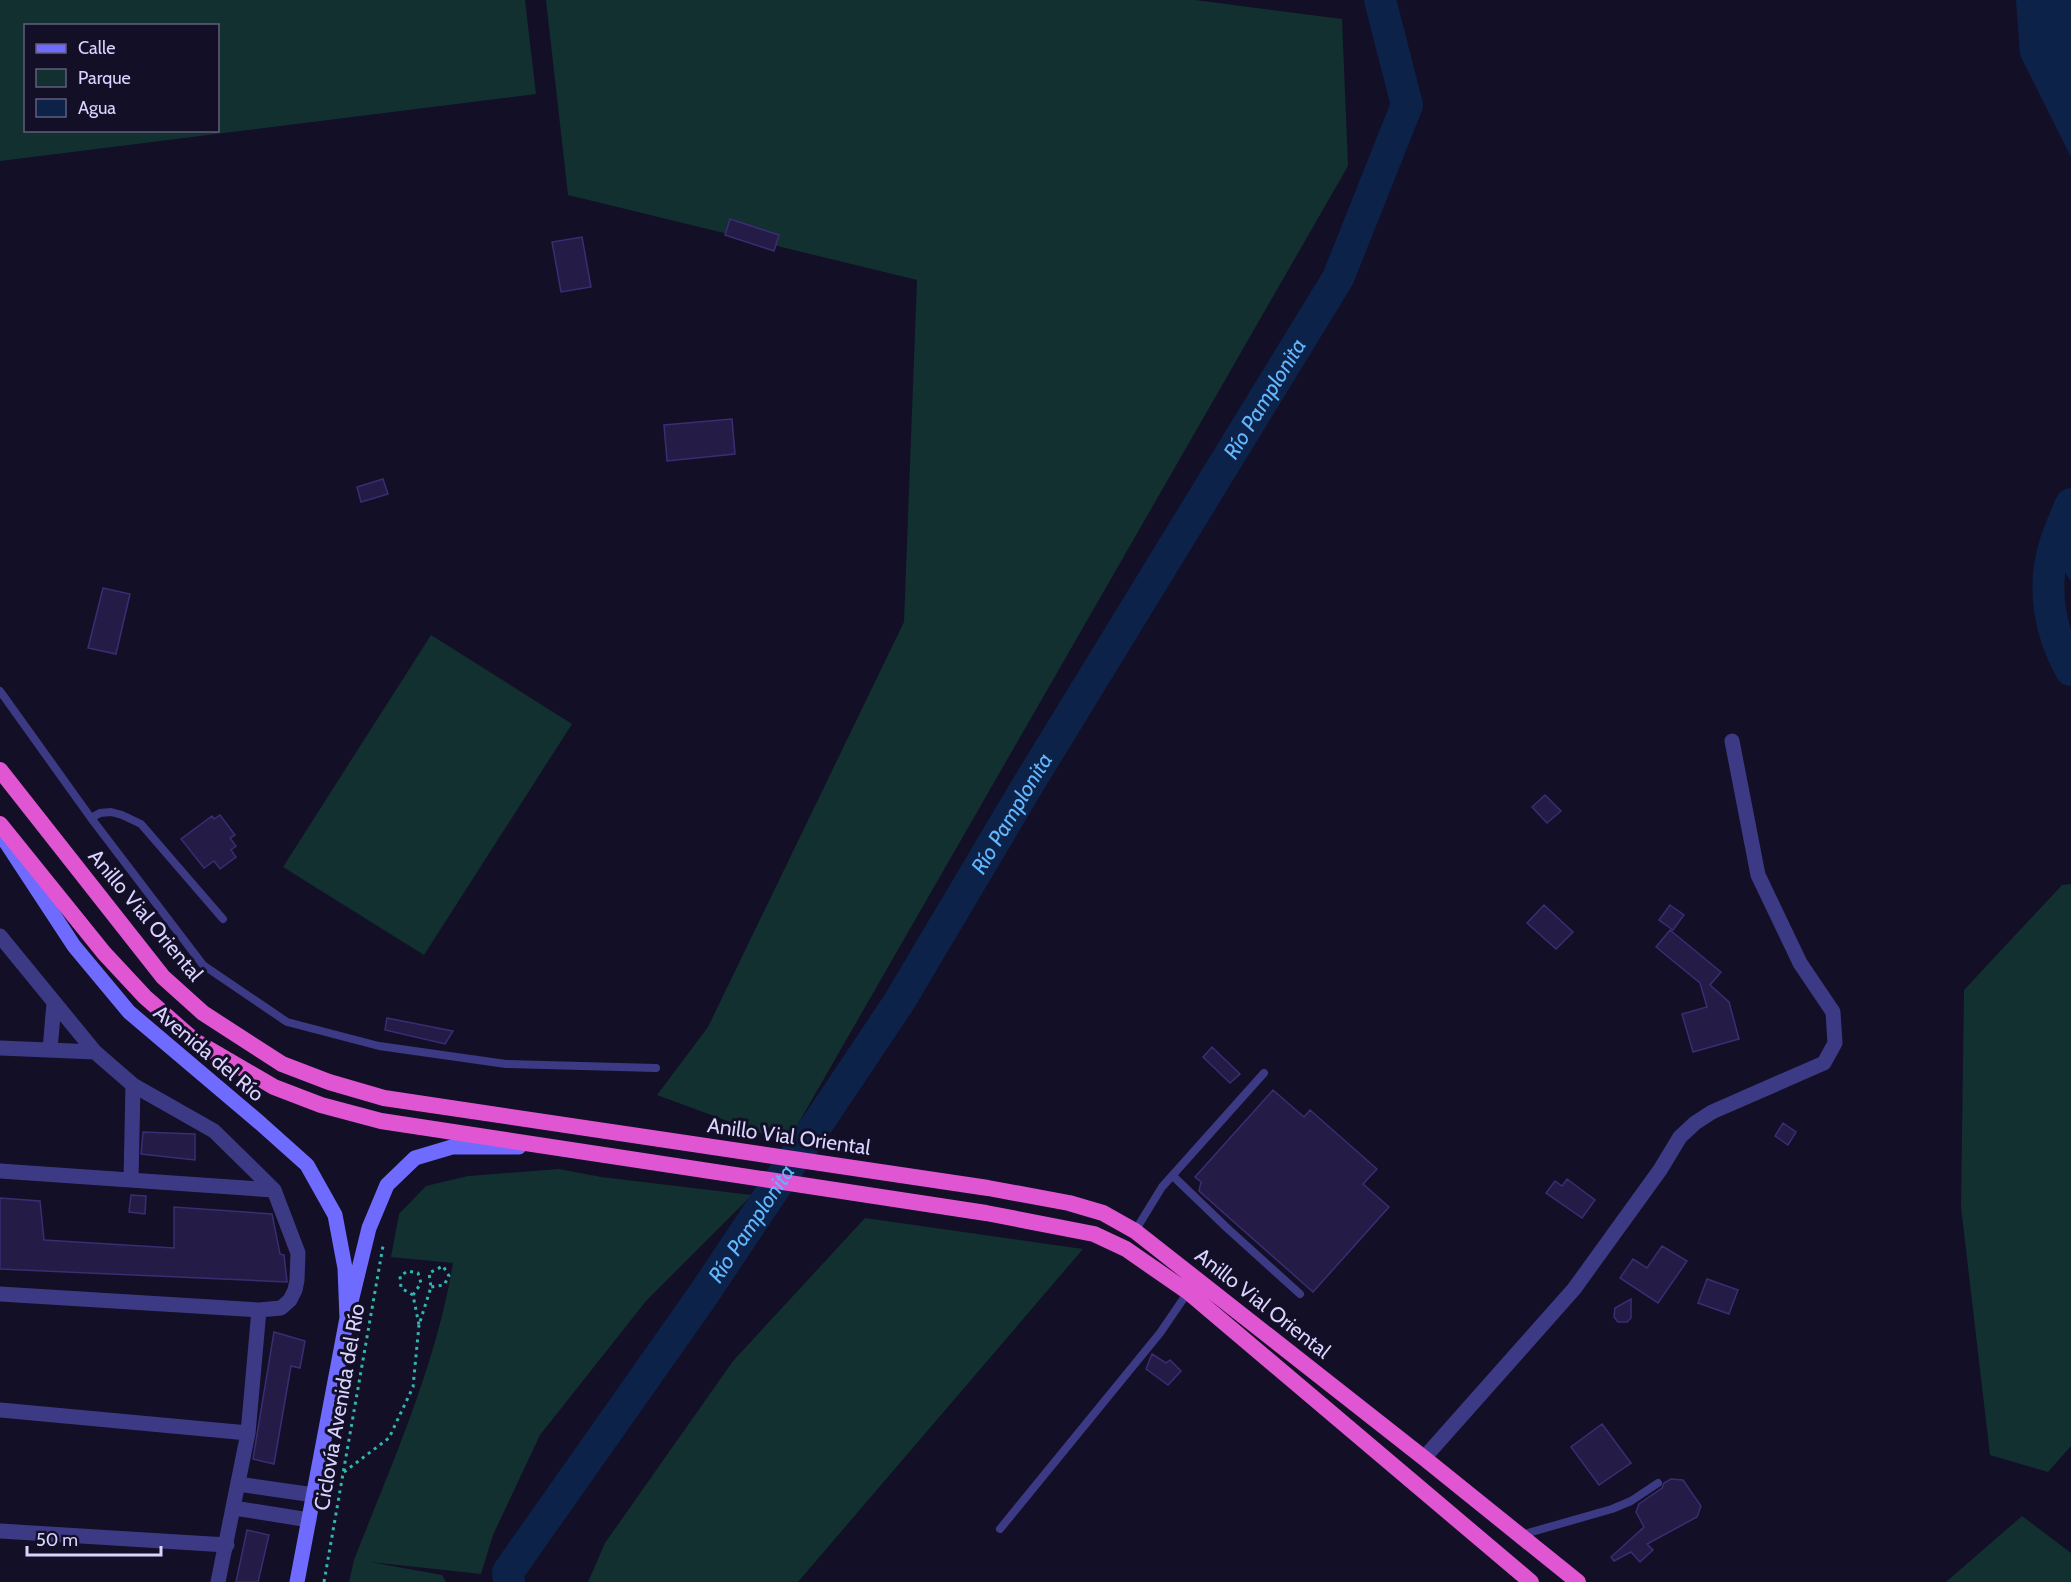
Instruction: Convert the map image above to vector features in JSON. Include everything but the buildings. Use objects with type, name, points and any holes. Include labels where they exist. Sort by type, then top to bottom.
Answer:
[{"type":"highway","name":"Anillo Vial Oriental","points":[[0,770],[163,977],[203,1013],[282,1064],[329,1083],[384,1098],[988,1188],[1069,1203],[1103,1213],[1135,1231],[1425,1458],[1578,1582]]},
{"type":"highway","name":"Anillo Vial Oriental","points":[[0,824],[104,953],[145,997],[195,1041],[274,1087],[321,1105],[381,1121],[986,1213],[1094,1234],[1126,1249],[1188,1293],[1531,1582]]},
{"type":"main road","name":"Avenida del Río","points":[[0,834],[74,946],[129,1012],[307,1165],[335,1215],[345,1268],[347,1318]]},
{"type":"main road","name":"Avenida del Río","points":[[297,1582],[347,1318],[369,1228],[387,1185],[415,1158],[452,1147],[553,1148]]},
{"type":"street","points":[[1425,1458],[1574,1289],[1660,1170],[1680,1137],[1695,1123],[1712,1113],[1824,1063],[1835,1043],[1833,1012],[1800,963],[1758,874],[1732,741]]},
{"type":"street","points":[[0,936],[95,1053],[133,1085],[214,1131],[274,1190],[298,1253],[295,1290],[290,1300],[281,1308],[259,1310],[0,1294]]},
{"type":"street","points":[[50,1050],[54,1003]]},
{"type":"street","points":[[0,1048],[95,1053]]},
{"type":"street","points":[[131,1180],[133,1085]]},
{"type":"street","points":[[0,1171],[274,1190]]},
{"type":"street","points":[[218,1582],[248,1433],[259,1310]]},
{"type":"street","points":[[0,1410],[248,1433]]},
{"type":"street","points":[[238,1484],[314,1495]]},
{"type":"street","points":[[234,1508],[309,1520]]},
{"type":"street","points":[[0,1531],[227,1545]]},
{"type":"lane","points":[[0,692],[91,818],[203,965],[287,1022],[379,1046],[506,1064],[656,1068]]},
{"type":"lane","points":[[91,818],[100,813],[111,812],[122,814],[141,824],[224,919]]},
{"type":"lane","points":[[1135,1231],[1162,1187],[1264,1073]]},
{"type":"lane","points":[[1173,1176],[1300,1294]]},
{"type":"lane","points":[[1000,1529],[1160,1333],[1188,1293]]},
{"type":"lane","points":[[1521,1535],[1612,1509],[1631,1501],[1658,1483]]},
{"type":"path","name":"Ciclovía Avenida del Río","points":[[324,1582],[383,1245],[377,1243]]},
{"type":"path","points":[[342,1473],[389,1438],[413,1387],[419,1325],[431,1287],[429,1273],[443,1266],[449,1276],[444,1285],[431,1287]]},
{"type":"path","points":[[413,1295],[401,1288],[400,1276],[408,1271],[418,1273],[421,1283],[413,1295],[419,1325]]},
{"type":"green space","points":[[0,0],[525,0],[536,94],[0,161]]},
{"type":"green space","points":[[546,0],[1195,0],[1342,19],[1348,166],[787,1143],[657,1095],[708,1027],[904,622],[917,280],[568,195]]},
{"type":"green space","points":[[431,635],[572,724],[424,955],[283,867]]},
{"type":"green space","points":[[2071,884],[2071,1446],[2048,1472],[1990,1455],[1961,1207],[1964,990],[2062,885]]},
{"type":"green space","points":[[559,1169],[601,1177],[752,1195],[646,1301],[540,1435],[493,1535],[481,1574],[370,1562],[442,1575],[446,1582],[349,1582],[354,1560],[398,1451],[424,1377],[436,1339],[453,1263],[391,1257],[399,1214],[426,1186],[468,1176]]},
{"type":"green space","points":[[865,1218],[1083,1249],[798,1582],[588,1582],[605,1543],[733,1361]]},
{"type":"green space","points":[[2022,1516],[2071,1553],[2071,1582],[1946,1582]]},
{"type":"water","points":[[2016,0],[2071,0],[2071,157],[2020,55]]},
{"type":"water","points":[[2071,506],[2071,581],[2059,565]]},
{"type":"waterway","name":"Río Pamplonita","points":[[509,1582],[508,1572],[703,1295],[899,1002],[1029,783],[1338,278],[1407,105],[1380,0]]},
{"type":"waterway","points":[[2071,504],[2054,548],[2049,579],[2053,626],[2071,670]]}]
